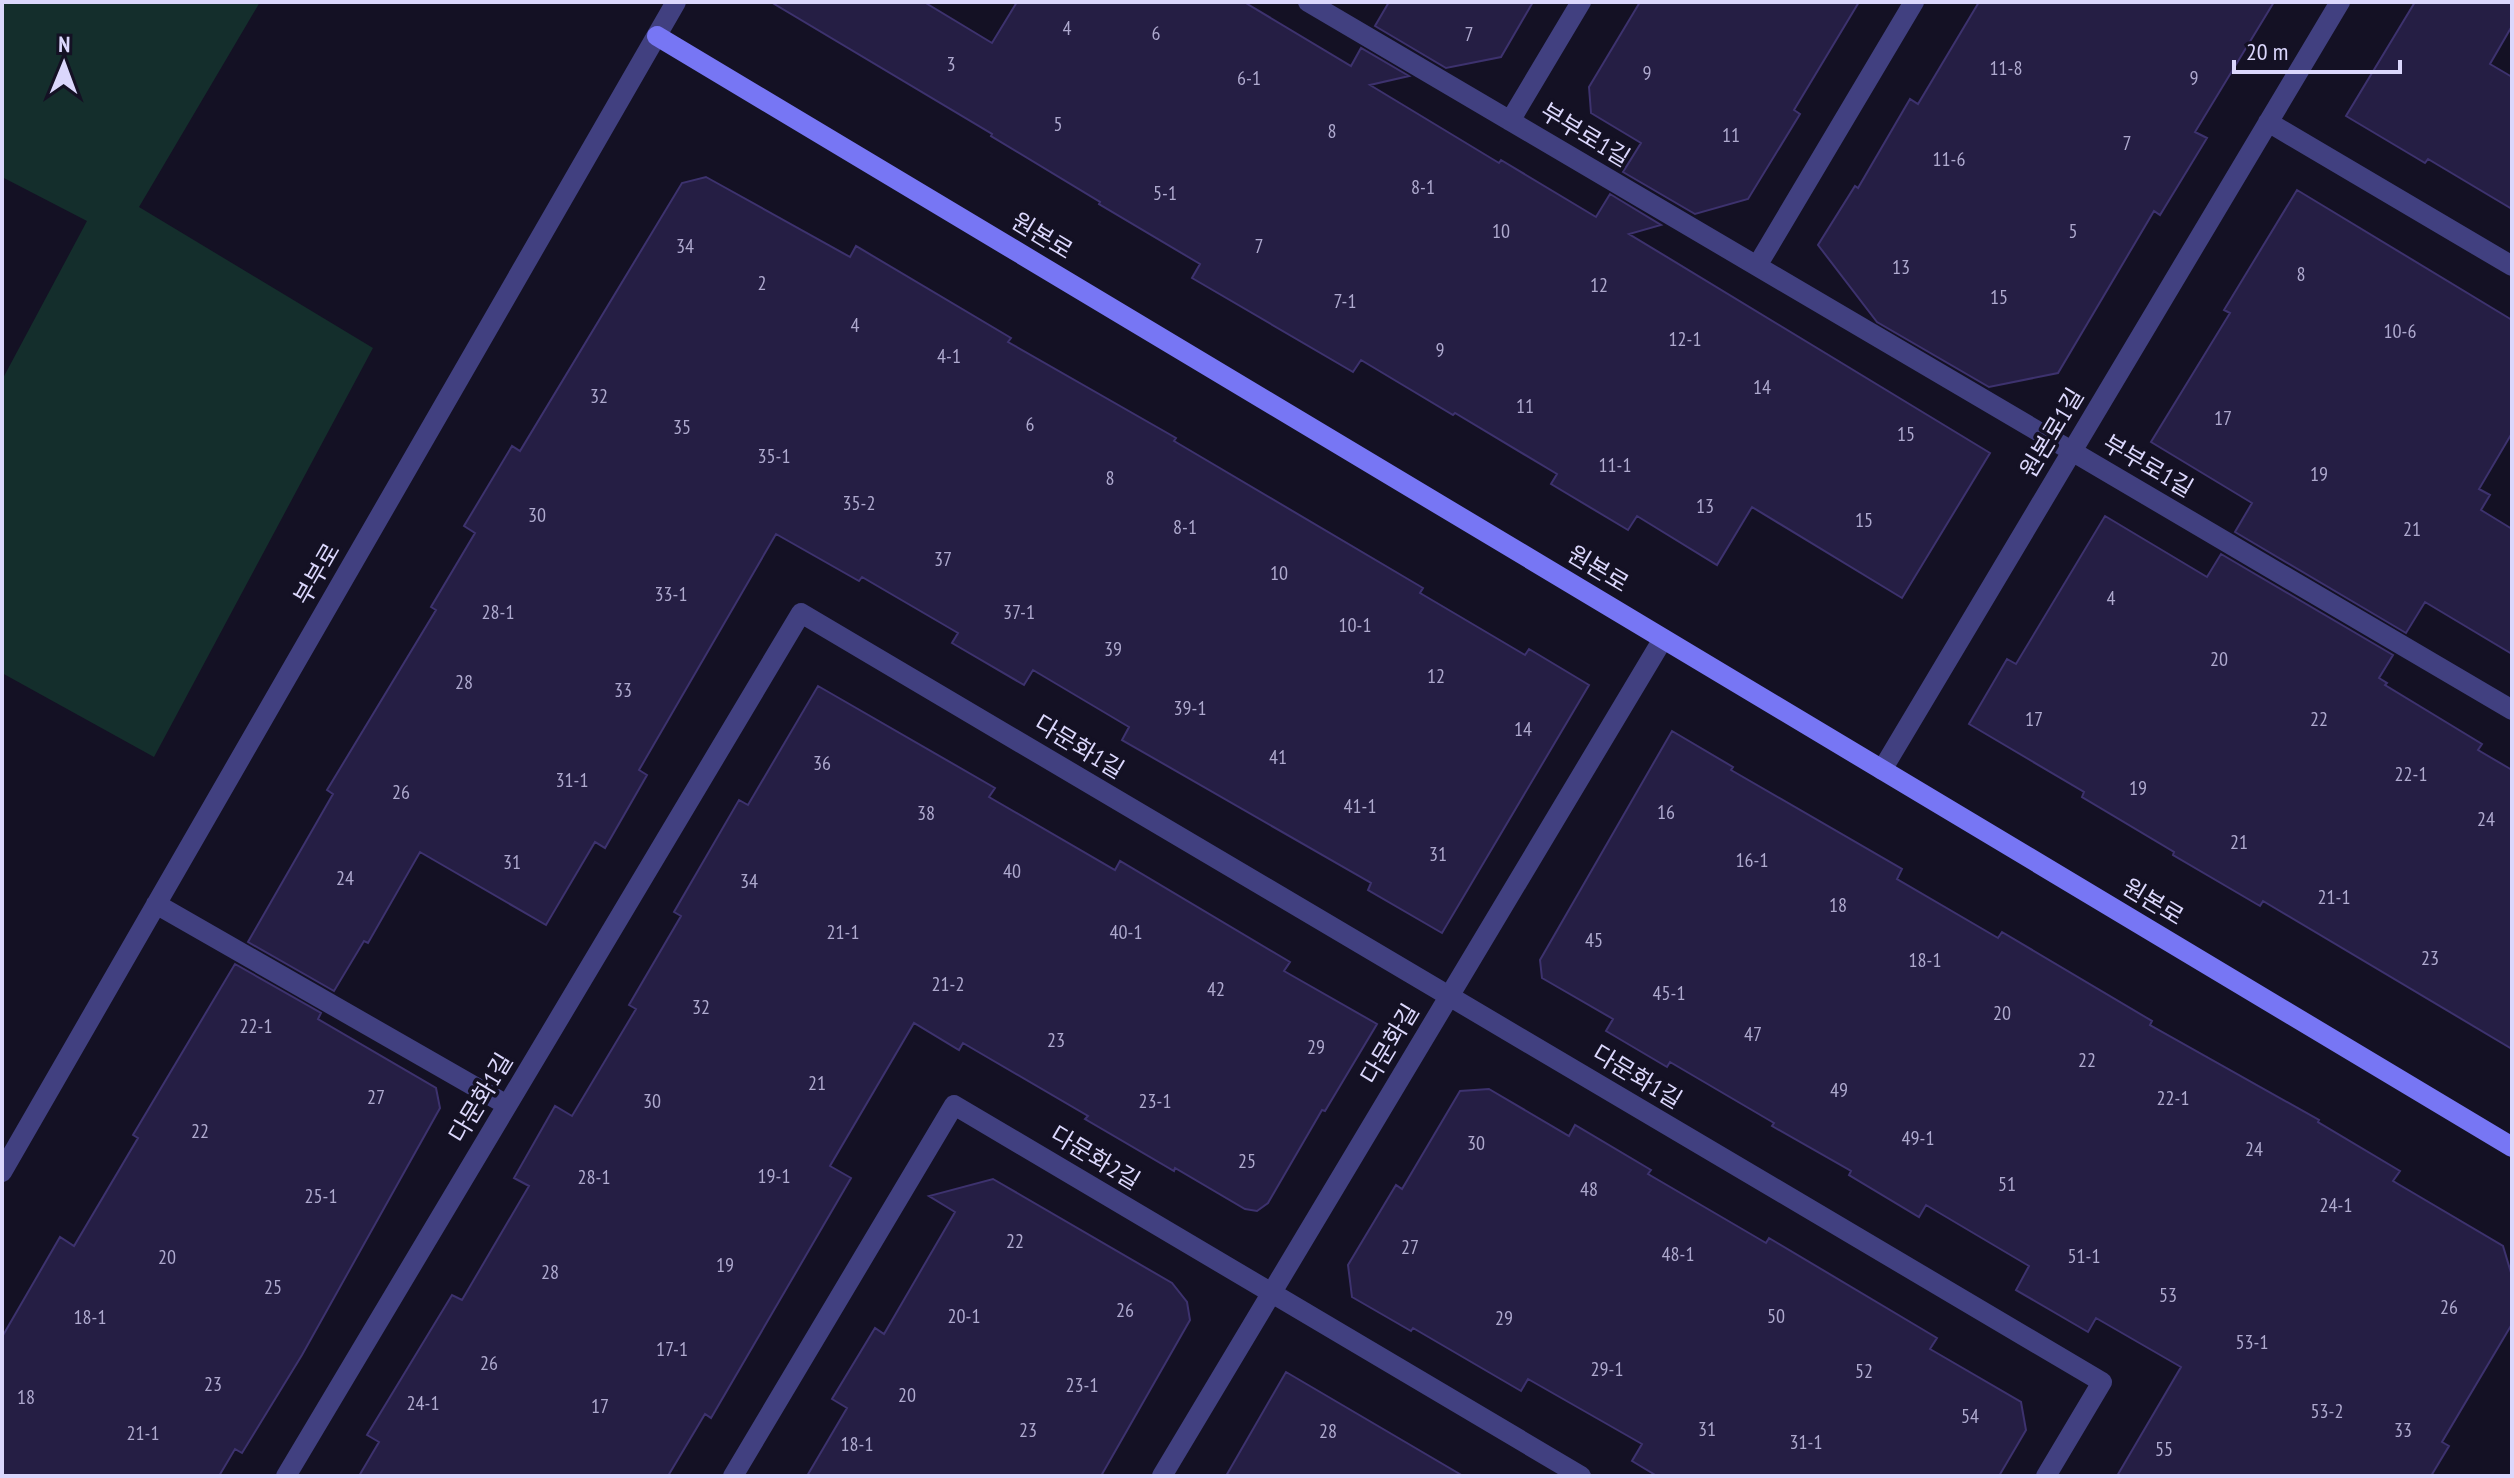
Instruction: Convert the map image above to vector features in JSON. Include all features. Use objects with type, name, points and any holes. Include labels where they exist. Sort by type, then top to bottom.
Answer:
[{"type":"street","name":"부부로","points":[[2,1172],[676,2]]},
{"type":"street","name":"부부로1길","points":[[1308,2],[2512,710]]},
{"type":"street","name":"부부로1길","points":[[1510,121],[1581,2]]},
{"type":"street","points":[[1757,266],[1914,2]]},
{"type":"street","name":"원본로1길","points":[[1882,770],[2340,2]]},
{"type":"street","name":"원본로","points":[[657,36],[2512,1147]]},
{"type":"street","points":[[2268,122],[2512,266]]},
{"type":"street","name":"다문화1길","points":[[286,1476],[801,613],[2102,1382],[2046,1476]]},
{"type":"street","name":"다문화길","points":[[1162,1476],[1663,639]]},
{"type":"street","points":[[156,904],[507,1105]]},
{"type":"street","name":"다문화2길","points":[[733,1476],[954,1105],[1581,1476]]},
{"type":"green space","points":[[2,2],[260,2],[139,207],[373,348],[154,757],[2,673],[2,380],[87,221],[2,177]]},
{"type":"building","points":[[771,2],[924,2],[992,43],[1017,2],[1244,2],[1351,66],[1361,48],[1409,76],[1370,85],[1596,217],[1610,194],[1661,225],[1629,234],[1990,453],[1902,598],[1752,507],[1717,565],[1637,516],[1628,530],[1551,484],[1557,474],[1455,413],[1453,415],[1361,360],[1353,372],[1192,278],[1200,264],[1099,204],[992,134]]},
{"type":"building","points":[[1389,2],[1533,2],[1501,57],[1446,68],[1375,26]]},
{"type":"building","points":[[1640,2],[1859,2],[1794,110],[1800,114],[1748,199],[1695,214],[1623,172],[1641,143],[1591,113],[1589,87]]},
{"type":"building","points":[[1979,2],[2274,2],[2195,132],[2207,138],[2160,215],[2154,211],[2058,373],[1989,387],[1877,322],[1818,245],[1855,186],[1858,188],[1910,99],[1918,104]]},
{"type":"building","points":[[2415,2],[2512,2],[2512,26],[2490,64],[2512,77],[2512,209],[2428,159],[2425,163],[2346,116]]},
{"type":"building","points":[[706,177],[850,257],[856,246],[1011,338],[1008,342],[1176,438],[1174,441],[1423,588],[1420,593],[1525,655],[1529,649],[1589,685],[1442,933],[1368,890],[1371,883],[1122,740],[1129,727],[1033,670],[1024,685],[952,643],[958,633],[862,577],[859,581],[776,534],[639,770],[647,775],[605,848],[595,842],[546,925],[420,852],[368,943],[364,941],[334,991],[248,942],[333,794],[327,790],[436,610],[431,607],[475,533],[464,526],[512,446],[520,451],[682,183]]},
{"type":"building","points":[[2297,190],[2512,320],[2512,433],[2479,489],[2490,495],[2481,510],[2512,529],[2512,654],[2425,602],[2406,633],[2235,532],[2252,503],[2151,442],[2230,313],[2224,310]]},
{"type":"building","points":[[2105,516],[2207,577],[2221,554],[2393,655],[2379,678],[2387,683],[2385,685],[2482,744],[2478,750],[2512,770],[2512,1049],[2263,901],[2260,906],[2173,855],[2174,852],[2082,797],[2084,792],[1969,724],[2007,659],[2016,664]]},
{"type":"building","points":[[818,686],[995,788],[989,797],[1115,870],[1120,861],[1290,962],[1284,971],[1377,1024],[1268,1203],[1257,1211],[1245,1209],[1175,1168],[1174,1171],[1085,1119],[1088,1116],[963,1043],[959,1050],[914,1023],[830,1166],[851,1178],[711,1418],[705,1414],[668,1476],[359,1476],[379,1442],[367,1435],[452,1295],[462,1300],[529,1186],[514,1178],[555,1106],[572,1116],[636,1009],[629,1005],[681,916],[674,912],[739,800],[748,805]]},
{"type":"building","points":[[1672,731],[1733,767],[1731,770],[1902,869],[1897,879],[1998,938],[2002,932],[2152,1021],[2150,1025],[2319,1120],[2400,1171],[2393,1181],[2503,1246],[2512,1276],[2512,1324],[2442,1442],[2449,1446],[2431,1476],[2117,1476],[2181,1367],[2096,1318],[2088,1332],[2016,1290],[2029,1266],[1926,1205],[1919,1217],[1849,1175],[1851,1171],[1772,1126],[1774,1123],[1670,1062],[1667,1067],[1606,1031],[1613,1019],[1542,978],[1540,960]]},
{"type":"building","points":[[235,964],[321,1013],[318,1019],[436,1088],[440,1108],[302,1355],[242,1453],[235,1449],[219,1476],[2,1476],[2,1337],[60,1237],[74,1246],[138,1138],[133,1135]]},
{"type":"building","points":[[1489,1089],[1569,1136],[1575,1125],[1651,1170],[1648,1174],[1766,1243],[1769,1238],[1937,1338],[1930,1349],[2021,1402],[2026,1430],[1999,1476],[1657,1476],[1632,1461],[1642,1444],[1528,1379],[1521,1391],[1413,1328],[1411,1331],[1352,1297],[1348,1265],[1396,1185],[1402,1189],[1460,1091]]},
{"type":"building","points":[[993,1179],[1172,1283],[1187,1302],[1190,1320],[1101,1476],[807,1476],[847,1408],[832,1399],[875,1328],[884,1334],[955,1212],[929,1196]]},
{"type":"building","points":[[1286,1372],[1463,1476],[1226,1476]]}]
